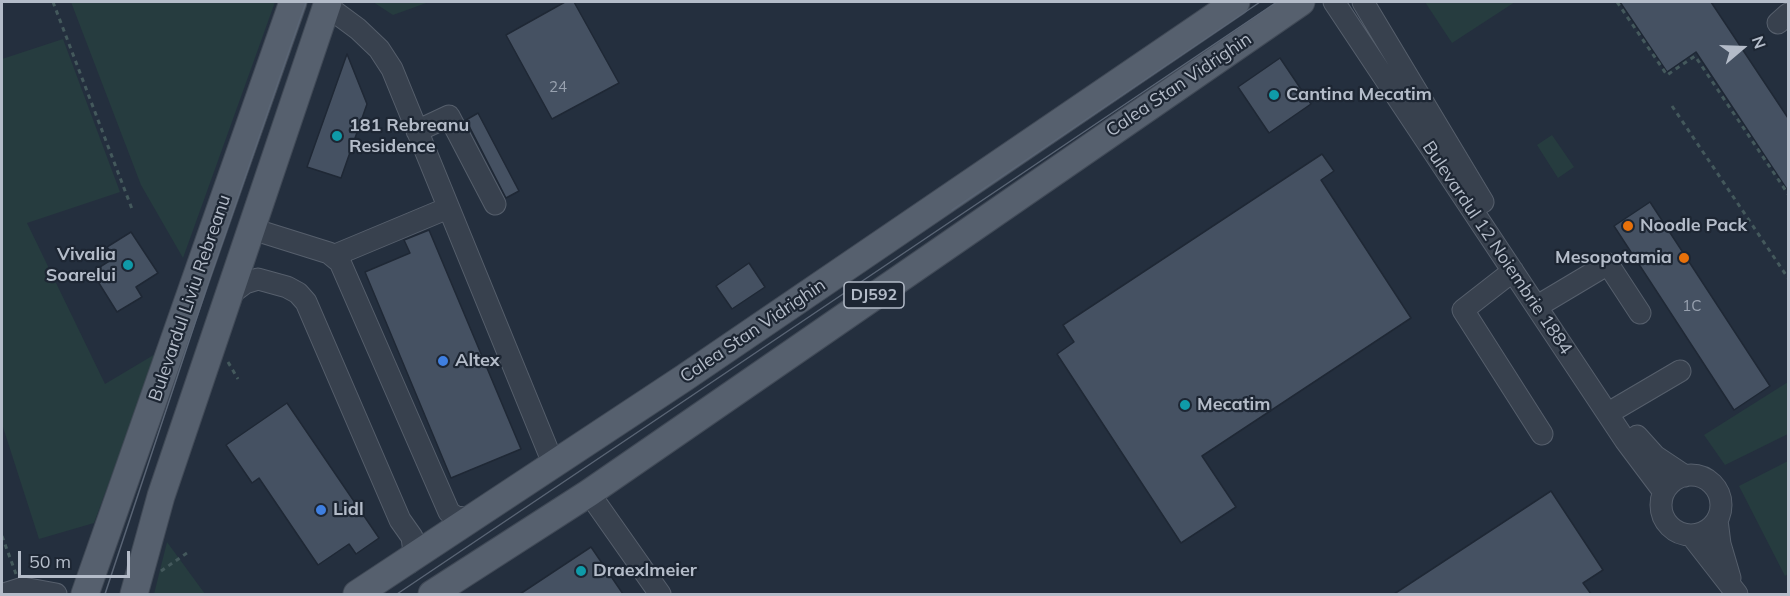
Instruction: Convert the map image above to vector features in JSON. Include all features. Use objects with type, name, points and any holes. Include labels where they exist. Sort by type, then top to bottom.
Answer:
[{"type":"main road","name":"Bulevardul Liviu Rebreanu","points":[[85,594],[293,2]]},
{"type":"main road","name":"Calea Stan Vidrighin","points":[[357,594],[409,562],[666,390],[1236,2]]},
{"type":"main road","name":"Bulevardul Liviu Rebreanu","points":[[134,594],[161,496],[328,4]]},
{"type":"main road","name":"Calea Stan Vidrighin","points":[[432,594],[589,493],[1293,4]]},
{"type":"street","name":"Bulevardul 12 Noiembrie 1884","points":[[1334,2],[1625,440],[1664,492]]},
{"type":"street","name":"Bulevardul 12 Noiembrie 1884","points":[[1364,2],[1508,244],[1617,408],[1655,456],[1685,476]]},
{"type":"street","points":[[328,4],[379,49],[392,69],[554,463]]},
{"type":"street","points":[[417,130],[449,116],[495,204]]},
{"type":"street","points":[[333,256],[448,208]]},
{"type":"street","points":[[255,222],[262,232],[333,256],[346,275],[449,512],[456,517],[473,519]]},
{"type":"street","points":[[1546,302],[1608,264],[1640,312]]},
{"type":"street","points":[[1513,272],[1463,310],[1542,434]]},
{"type":"street","points":[[229,295],[245,283],[258,279],[287,287],[298,293],[306,303],[400,520],[411,537],[414,552],[409,562]]},
{"type":"street","points":[[1617,408],[1680,371]]},
{"type":"street","points":[[1685,476],[1703,478],[1717,490],[1721,505],[1717,520],[1720,544],[1736,592],[1691,535],[1675,530],[1664,517],[1662,501],[1664,492],[1669,485],[1685,476]]},
{"type":"street","points":[[589,493],[660,594]]},
{"type":"street","points":[[1691,535],[1710,528],[1717,520]]},
{"type":"street","points":[[17,592],[56,594]]},
{"type":"path","points":[[53,2],[132,209]]},
{"type":"path","points":[[1617,2],[1667,75],[1695,56],[1788,194]]},
{"type":"path","points":[[1672,106],[1788,278]]},
{"type":"path","points":[[227,359],[238,379]]},
{"type":"path","points":[[2,536],[17,592]]},
{"type":"path","points":[[154,575],[186,553]]},
{"type":"green space","points":[[71,2],[275,2],[183,258],[141,185]]},
{"type":"green space","points":[[373,2],[429,2],[393,15]]},
{"type":"green space","points":[[1425,2],[1515,2],[1452,43]]},
{"type":"green space","points":[[63,39],[120,192],[27,223],[105,384],[157,353],[94,523],[39,539],[2,424],[2,59]]},
{"type":"green space","points":[[1552,135],[1574,167],[1558,178],[1537,145]]},
{"type":"green space","points":[[1788,382],[1788,434],[1725,465],[1704,435]]},
{"type":"green space","points":[[1788,461],[1788,574],[1785,576],[1739,486]]},
{"type":"green space","points":[[167,542],[205,594],[154,594]]},
{"type":"building","points":[[565,2],[574,2],[619,83],[552,119],[506,35]]},
{"type":"building","points":[[1620,2],[1711,2],[1788,118],[1788,191],[1696,52],[1667,72]]},
{"type":"building","name":"181 Rebreanu Residence","points":[[347,54],[367,104],[341,178],[307,167]]},
{"type":"building","name":"Cantina Mecatim","points":[[1280,58],[1311,104],[1269,133],[1238,87]]},
{"type":"building","points":[[478,113],[519,191],[506,198],[466,120]]},
{"type":"building","name":"Mecatim","points":[[1322,154],[1334,171],[1321,180],[1411,318],[1202,456],[1236,507],[1181,543],[1057,354],[1074,342],[1063,325]]},
{"type":"building","points":[[1650,202],[1770,386],[1734,410],[1614,226]]},
{"type":"building","name":"Altex","points":[[429,230],[521,449],[451,478],[365,272],[410,253],[404,240]]},
{"type":"building","name":"Vivalia Soarelui","points":[[131,232],[158,273],[136,287],[142,297],[117,312],[92,272],[114,258],[107,247]]},
{"type":"building","points":[[749,263],[765,287],[732,309],[716,286]]},
{"type":"building","name":"Lidl","points":[[287,403],[379,538],[356,554],[349,544],[318,565],[259,478],[252,483],[226,445]]},
{"type":"building","points":[[1551,491],[1603,570],[1583,583],[1591,594],[1394,594]]},
{"type":"building","name":"Draexlmeier","points":[[591,547],[623,594],[520,594]]},
{"type":"tram line","points":[[105,594],[210,278],[306,2]]},
{"type":"tram line","points":[[952,210],[1260,2]]},
{"type":"tram line","points":[[397,594],[1277,2]]},
{"type":"place","name":"Cantina Mecatim","points":[[1274,95]]},
{"type":"place","name":"181 Rebreanu Residence","points":[[337,136]]},
{"type":"place","name":"Noodle Pack","points":[[1628,226]]},
{"type":"place","name":"Mesopotamia","points":[[1684,258]]},
{"type":"place","name":"Vivalia Soarelui","points":[[128,265]]},
{"type":"place","name":"Altex","points":[[443,361]]},
{"type":"place","name":"Mecatim","points":[[1185,405]]},
{"type":"place","name":"Lidl","points":[[321,510]]},
{"type":"place","name":"Draexlmeier","points":[[581,571]]}]
